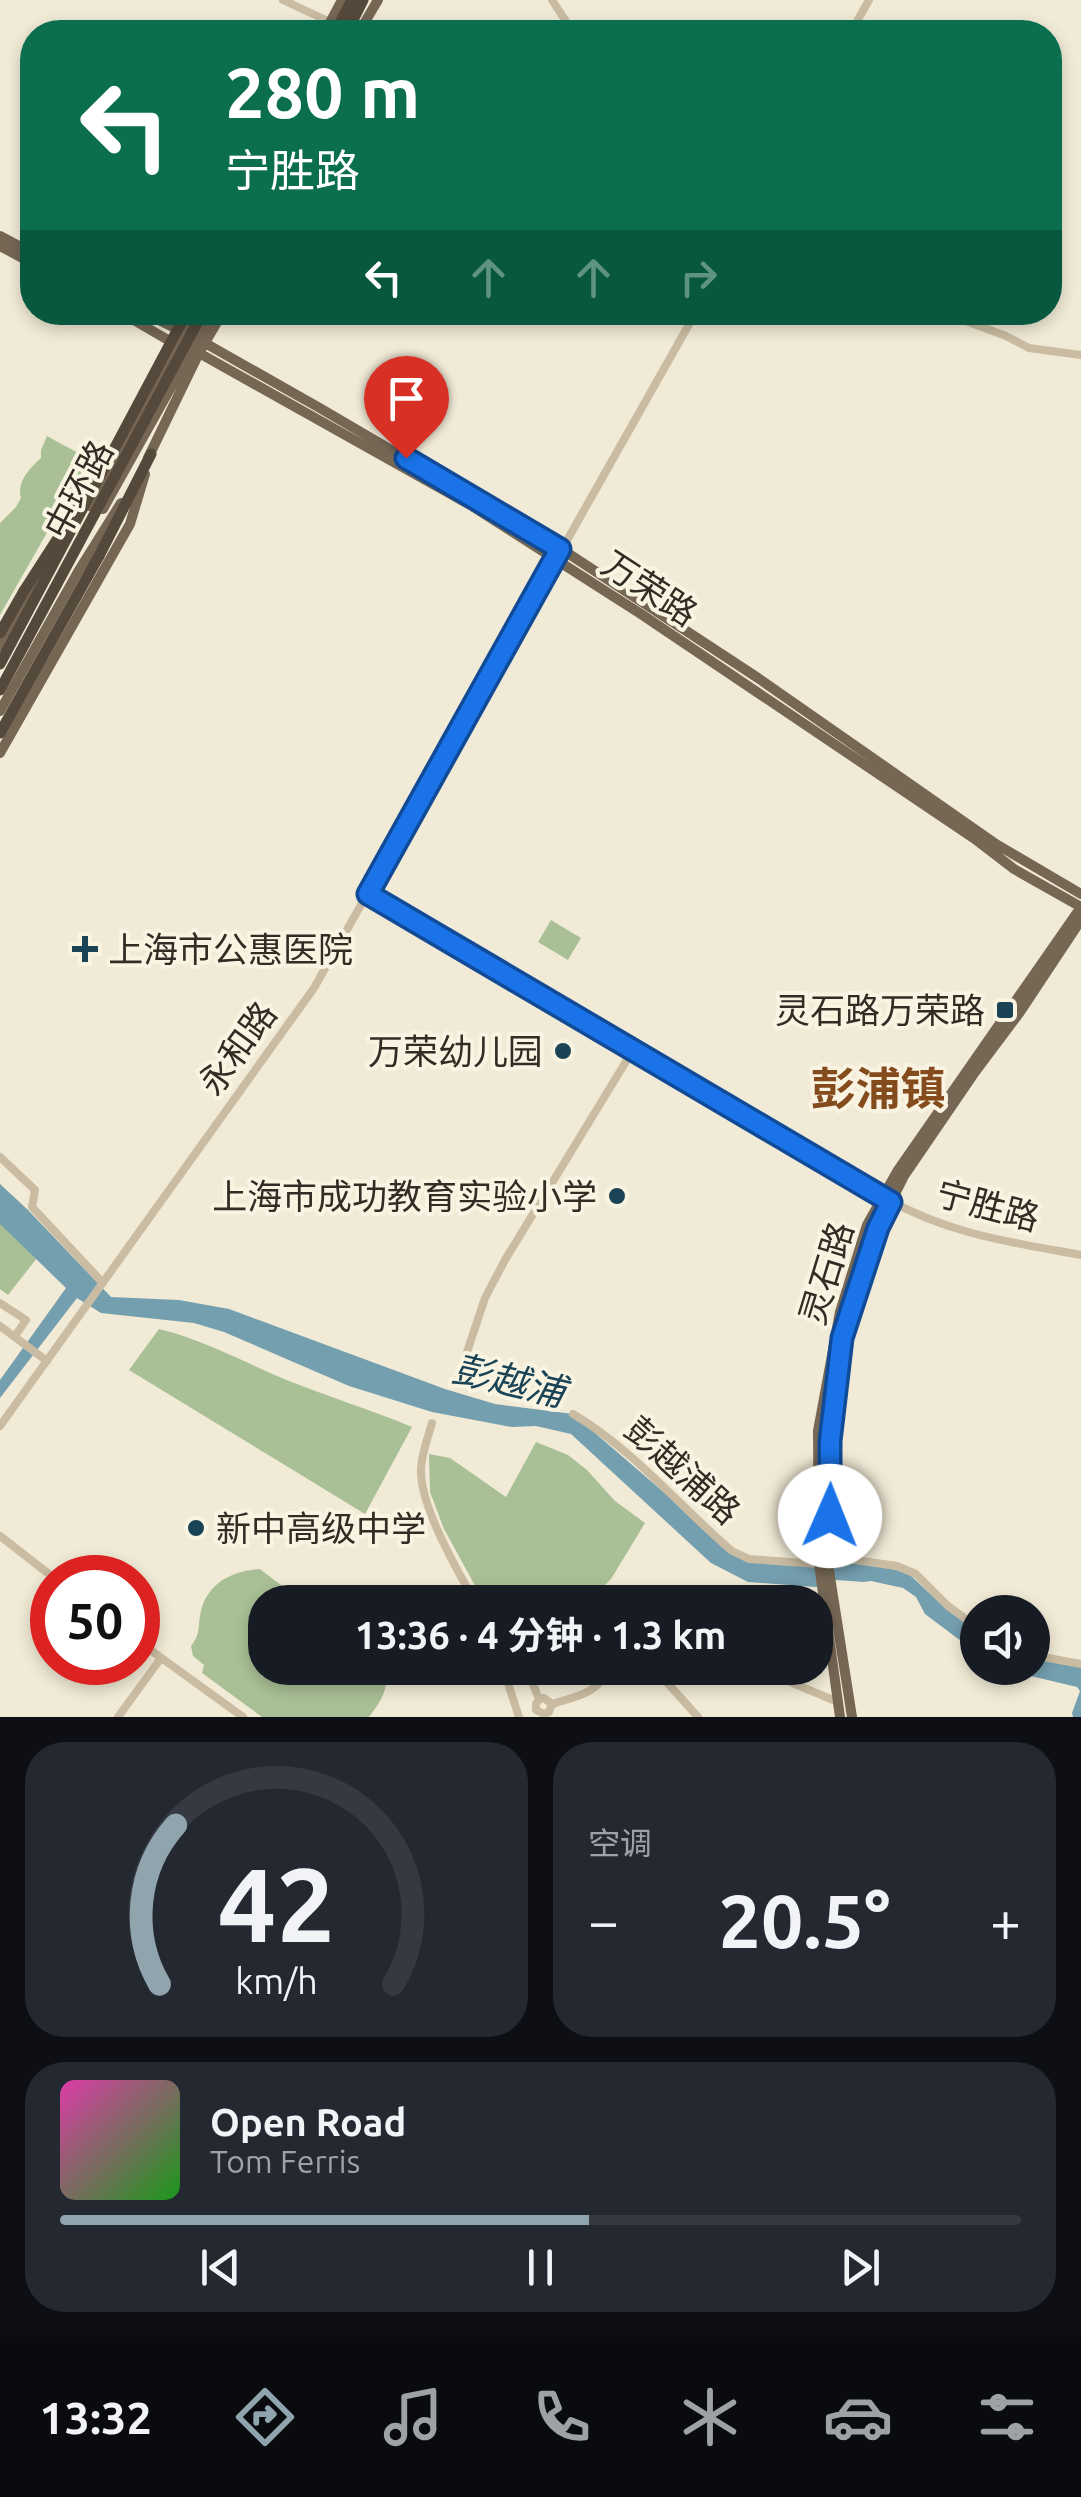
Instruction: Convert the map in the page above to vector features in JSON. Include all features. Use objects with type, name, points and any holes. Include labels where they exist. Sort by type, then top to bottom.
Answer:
[{"type":"highway","name":"中环路","points":[[0,668],[180,325]]},
{"type":"highway","name":"中环路","points":[[0,688],[196,325]]},
{"type":"highway","points":[[0,733],[151,454]]},
{"type":"highway","points":[[0,633],[108,462]]},
{"type":"main road","name":"万荣路","points":[[150,325],[199,346],[558,554],[758,678],[1008,852],[1081,894]]},
{"type":"main road","name":"万荣路","points":[[160,325],[175,336]]},
{"type":"main road","points":[[0,668],[134,424],[180,325]]},
{"type":"main road","points":[[0,753],[130,524],[158,435],[182,392],[208,325]]},
{"type":"main road","points":[[0,688],[183,366],[214,325]]},
{"type":"main road","points":[[0,646],[175,336]]},
{"type":"main road","points":[[182,392],[183,366]]},
{"type":"main road","points":[[118,438],[134,424]]},
{"type":"main road","points":[[129,464],[158,435]]},
{"type":"main road","points":[[0,711],[151,454]]},
{"type":"main road","name":"万荣路","points":[[558,554],[1002,861],[1081,907]]},
{"type":"main road","points":[[60,604],[92,591]]},
{"type":"main road","name":"灵石路","points":[[826,1585],[830,1441],[842,1338],[887,1199],[898,1170],[1081,907]]},
{"type":"main road","name":"灵石路","points":[[887,1199],[1081,920]]},
{"type":"main road","name":"灵石路","points":[[833,1622],[852,1717]]},
{"type":"main road","name":"灵石路","points":[[833,1652],[840,1717]]},
{"type":"street","points":[[283,0],[314,20]]},
{"type":"street","name":"永和路","points":[[43,1358],[79,1316],[314,988],[689,325]]},
{"type":"street","points":[[977,325],[1029,348],[1081,355]]},
{"type":"street","name":"宁胜路","points":[[368,894],[887,1199],[976,1236],[1081,1256]]},
{"type":"street","points":[[458,1379],[486,1298],[505,1260],[633,1050]]},
{"type":"street","points":[[0,1157],[35,1190],[32,1207],[103,1283]]},
{"type":"street","points":[[0,1303],[26,1320],[14,1336]]},
{"type":"street","points":[[0,1326],[43,1358],[0,1426]]},
{"type":"street","name":"彭越浦路","points":[[573,1414],[618,1447],[732,1551],[749,1559],[897,1566],[916,1574],[960,1615]]},
{"type":"street","points":[[432,1423],[421,1470],[425,1496],[466,1585]]},
{"type":"street","points":[[0,1536],[30,1559]]},
{"type":"street","points":[[118,1717],[161,1658],[243,1717]]},
{"type":"street","points":[[1050,1658],[1081,1664]]},
{"type":"street","points":[[509,1685],[519,1717]]},
{"type":"street","points":[[534,1685],[540,1699]]},
{"type":"street","points":[[552,1704],[590,1692],[598,1685]]},
{"type":"street","points":[[670,1685],[698,1717]]},
{"type":"street","points":[[797,1685],[838,1702]]},
{"type":"street","points":[[540,1699],[552,1704]]},
{"type":"street","points":[[540,1699],[536,1714],[549,1712],[552,1704]]},
{"type":"street","points":[[671,1706],[684,1700]]},
{"type":"green space","points":[[47,436],[89,459],[0,615],[0,523],[21,498],[22,481],[41,458]]},
{"type":"green space","points":[[551,920],[581,938],[568,960],[538,942]]},
{"type":"green space","points":[[0,1220],[37,1258],[8,1295],[0,1289]]},
{"type":"green space","points":[[159,1329],[412,1427],[365,1514],[129,1370]]},
{"type":"green space","points":[[536,1442],[568,1455],[615,1501],[645,1523],[605,1585],[475,1585],[444,1529],[430,1492],[429,1454],[450,1458],[506,1497]]},
{"type":"green space","points":[[260,1569],[281,1585],[248,1585],[248,1685],[385,1685],[369,1717],[262,1717],[202,1673],[204,1665],[193,1656],[191,1646],[203,1605],[221,1581]]},
{"type":"water","points":[[0,1184],[111,1297],[179,1300],[229,1309],[445,1389],[495,1404],[573,1414],[732,1551],[749,1559],[835,1567],[846,1561],[907,1572],[960,1619],[960,1640],[925,1614],[916,1597],[903,1588],[871,1581],[836,1580],[822,1585],[748,1582],[711,1563],[571,1434],[432,1412],[349,1386],[194,1323],[101,1313],[77,1298],[0,1398],[0,1380],[66,1288],[0,1224]]},
{"type":"water","points":[[1050,1661],[1081,1667],[1081,1717],[1073,1717],[1080,1691],[1050,1681]]},
{"type":"place","name":"上海市公惠医院","points":[[85,949]]},
{"type":"place","name":"灵石路万荣路","points":[[1005,1010]]},
{"type":"place","name":"万荣幼儿园","points":[[563,1051]]},
{"type":"place","name":"上海市成功教育实验小学","points":[[617,1196]]},
{"type":"place","name":"新中高级中学","points":[[196,1528]]},
{"type":"district","name":"彭浦镇","points":[[878,1088]]},
{"type":"route","points":[[406,458],[560,549],[368,894],[891,1202],[878,1228],[842,1338],[830,1441],[830,1516]]},
{"type":"water label","name":"彭越浦","points":[[509,1380]]}]
